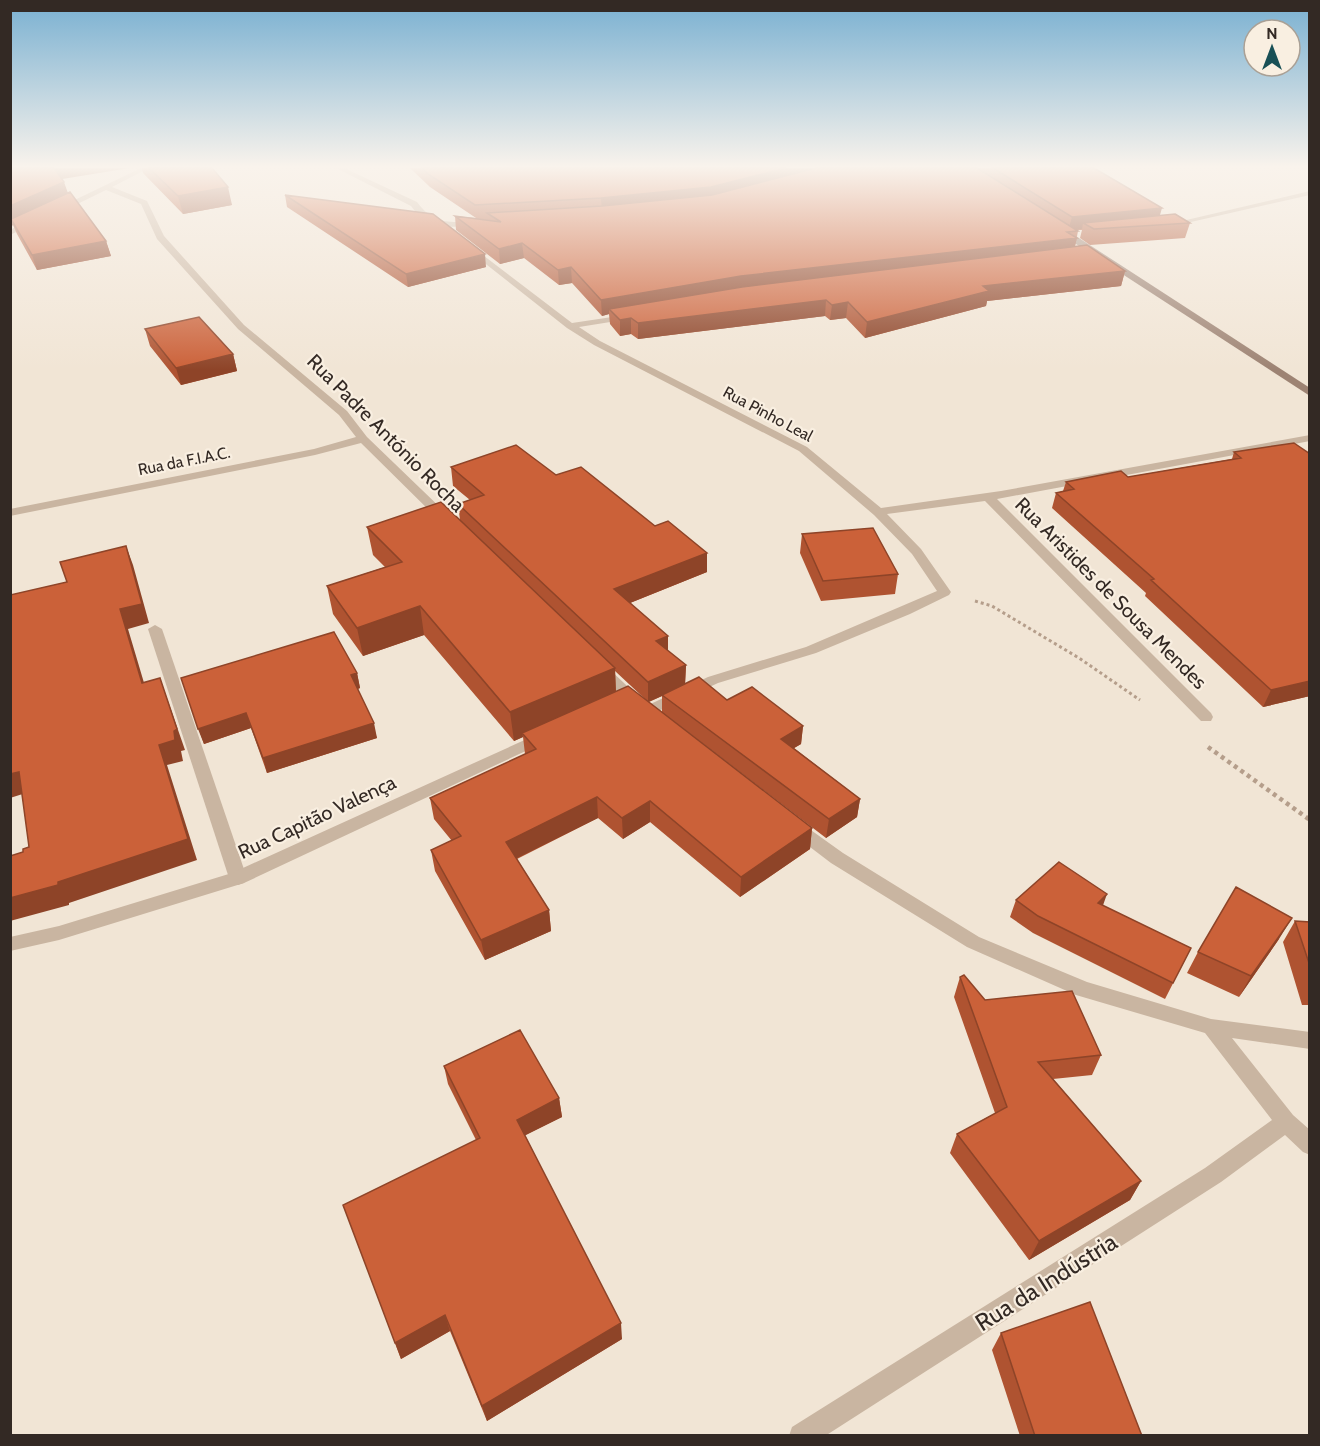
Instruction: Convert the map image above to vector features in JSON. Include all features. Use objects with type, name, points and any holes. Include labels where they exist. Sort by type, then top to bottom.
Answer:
[{"type":"main road","points":[[1070,235],[1310,393]]},
{"type":"street","name":"Rua Padre António Rocha","points":[[159,235],[241,327],[335,406],[363,439],[458,531]]},
{"type":"street","name":"Rua Pinho Leal","points":[[456,235],[570,326],[597,343],[803,449],[878,512],[917,552],[944,592]]},
{"type":"street","points":[[1087,255],[1097,254]]},
{"type":"street","points":[[570,326],[636,315]]},
{"type":"street","points":[[878,512],[988,496],[1309,438]]},
{"type":"street","name":"Rua da F.I.A.C.","points":[[10,513],[315,452],[363,439]]},
{"type":"street","name":"Rua Aristides de Sousa Mendes","points":[[988,496],[1206,717]]},
{"type":"street","points":[[587,656],[630,698],[652,715],[713,680],[811,650],[906,611],[944,592]]},
{"type":"street","points":[[155,629],[238,878]]},
{"type":"street","points":[[609,707],[630,698]]},
{"type":"street","name":"Rua Capitão Valença","points":[[10,944],[59,933],[238,878],[557,730]]},
{"type":"street","points":[[780,814],[837,858],[973,942],[1083,989],[1210,1027],[1310,1041]]},
{"type":"street","points":[[1210,1027],[1286,1122],[1310,1145]]},
{"type":"street","name":"Rua da Indústria","points":[[801,1436],[1214,1175],[1286,1122]]},
{"type":"path","points":[[944,592],[992,606],[1079,658],[1143,702]]},
{"type":"path","points":[[1207,746],[1310,820]]},
{"type":"building","points":[[21,235],[102,235],[106,241],[32,255]]},
{"type":"building","points":[[347,235],[461,235],[485,254],[406,274]]},
{"type":"building","points":[[481,235],[1073,235],[1077,238],[741,276],[601,300],[571,267],[558,270],[522,243],[499,249]]},
{"type":"building","points":[[1087,245],[1125,271],[983,286],[989,291],[867,322],[848,302],[832,305],[826,300],[638,323],[631,318],[620,320],[609,309],[742,287]]},
{"type":"building","points":[[199,317],[233,354],[176,368],[145,329]]},
{"type":"building","points":[[1294,443],[1310,454],[1310,681],[1271,690],[1151,580],[1154,579],[1056,493],[1074,489],[1066,482],[1121,471],[1128,477],[1241,458],[1234,452]]},
{"type":"building","points":[[516,445],[556,475],[581,467],[655,526],[668,521],[707,553],[614,589],[668,636],[656,641],[686,665],[648,682],[458,504],[484,495],[451,467]]},
{"type":"building","points":[[441,502],[615,668],[510,712],[420,606],[357,628],[327,586],[402,562],[367,527]]},
{"type":"building","points":[[873,528],[898,574],[823,581],[802,534]]},
{"type":"building","points":[[126,546],[142,604],[120,609],[142,683],[160,678],[177,729],[174,731],[175,740],[159,745],[188,839],[58,882],[58,885],[10,898],[10,856],[23,852],[23,849],[29,847],[19,772],[10,774],[10,595],[67,582],[60,562]]},
{"type":"building","points":[[334,632],[357,673],[351,675],[374,723],[263,758],[246,713],[198,729],[181,678]]},
{"type":"building","points":[[699,677],[727,700],[752,687],[803,726],[781,739],[860,799],[829,819],[662,695]]},
{"type":"building","points":[[628,686],[812,828],[741,877],[650,801],[622,818],[597,797],[506,842],[549,910],[481,940],[431,850],[461,836],[430,798],[536,749],[522,733]]},
{"type":"building","points":[[1059,862],[1107,894],[1098,903],[1191,948],[1173,983],[1038,916],[1016,900]]},
{"type":"building","points":[[1236,887],[1292,918],[1251,976],[1198,952]]},
{"type":"building","points":[[1295,921],[1310,922],[1310,966]]},
{"type":"building","points":[[964,975],[985,1000],[1072,991],[1101,1055],[1038,1062],[1141,1181],[1039,1241],[957,1134],[1007,1107],[960,977]]},
{"type":"building","points":[[520,1030],[559,1098],[517,1120],[621,1323],[482,1406],[445,1315],[395,1343],[343,1205],[480,1138],[444,1066]]},
{"type":"building","points":[[1090,1302],[1142,1436],[1035,1436],[1001,1333]]}]
